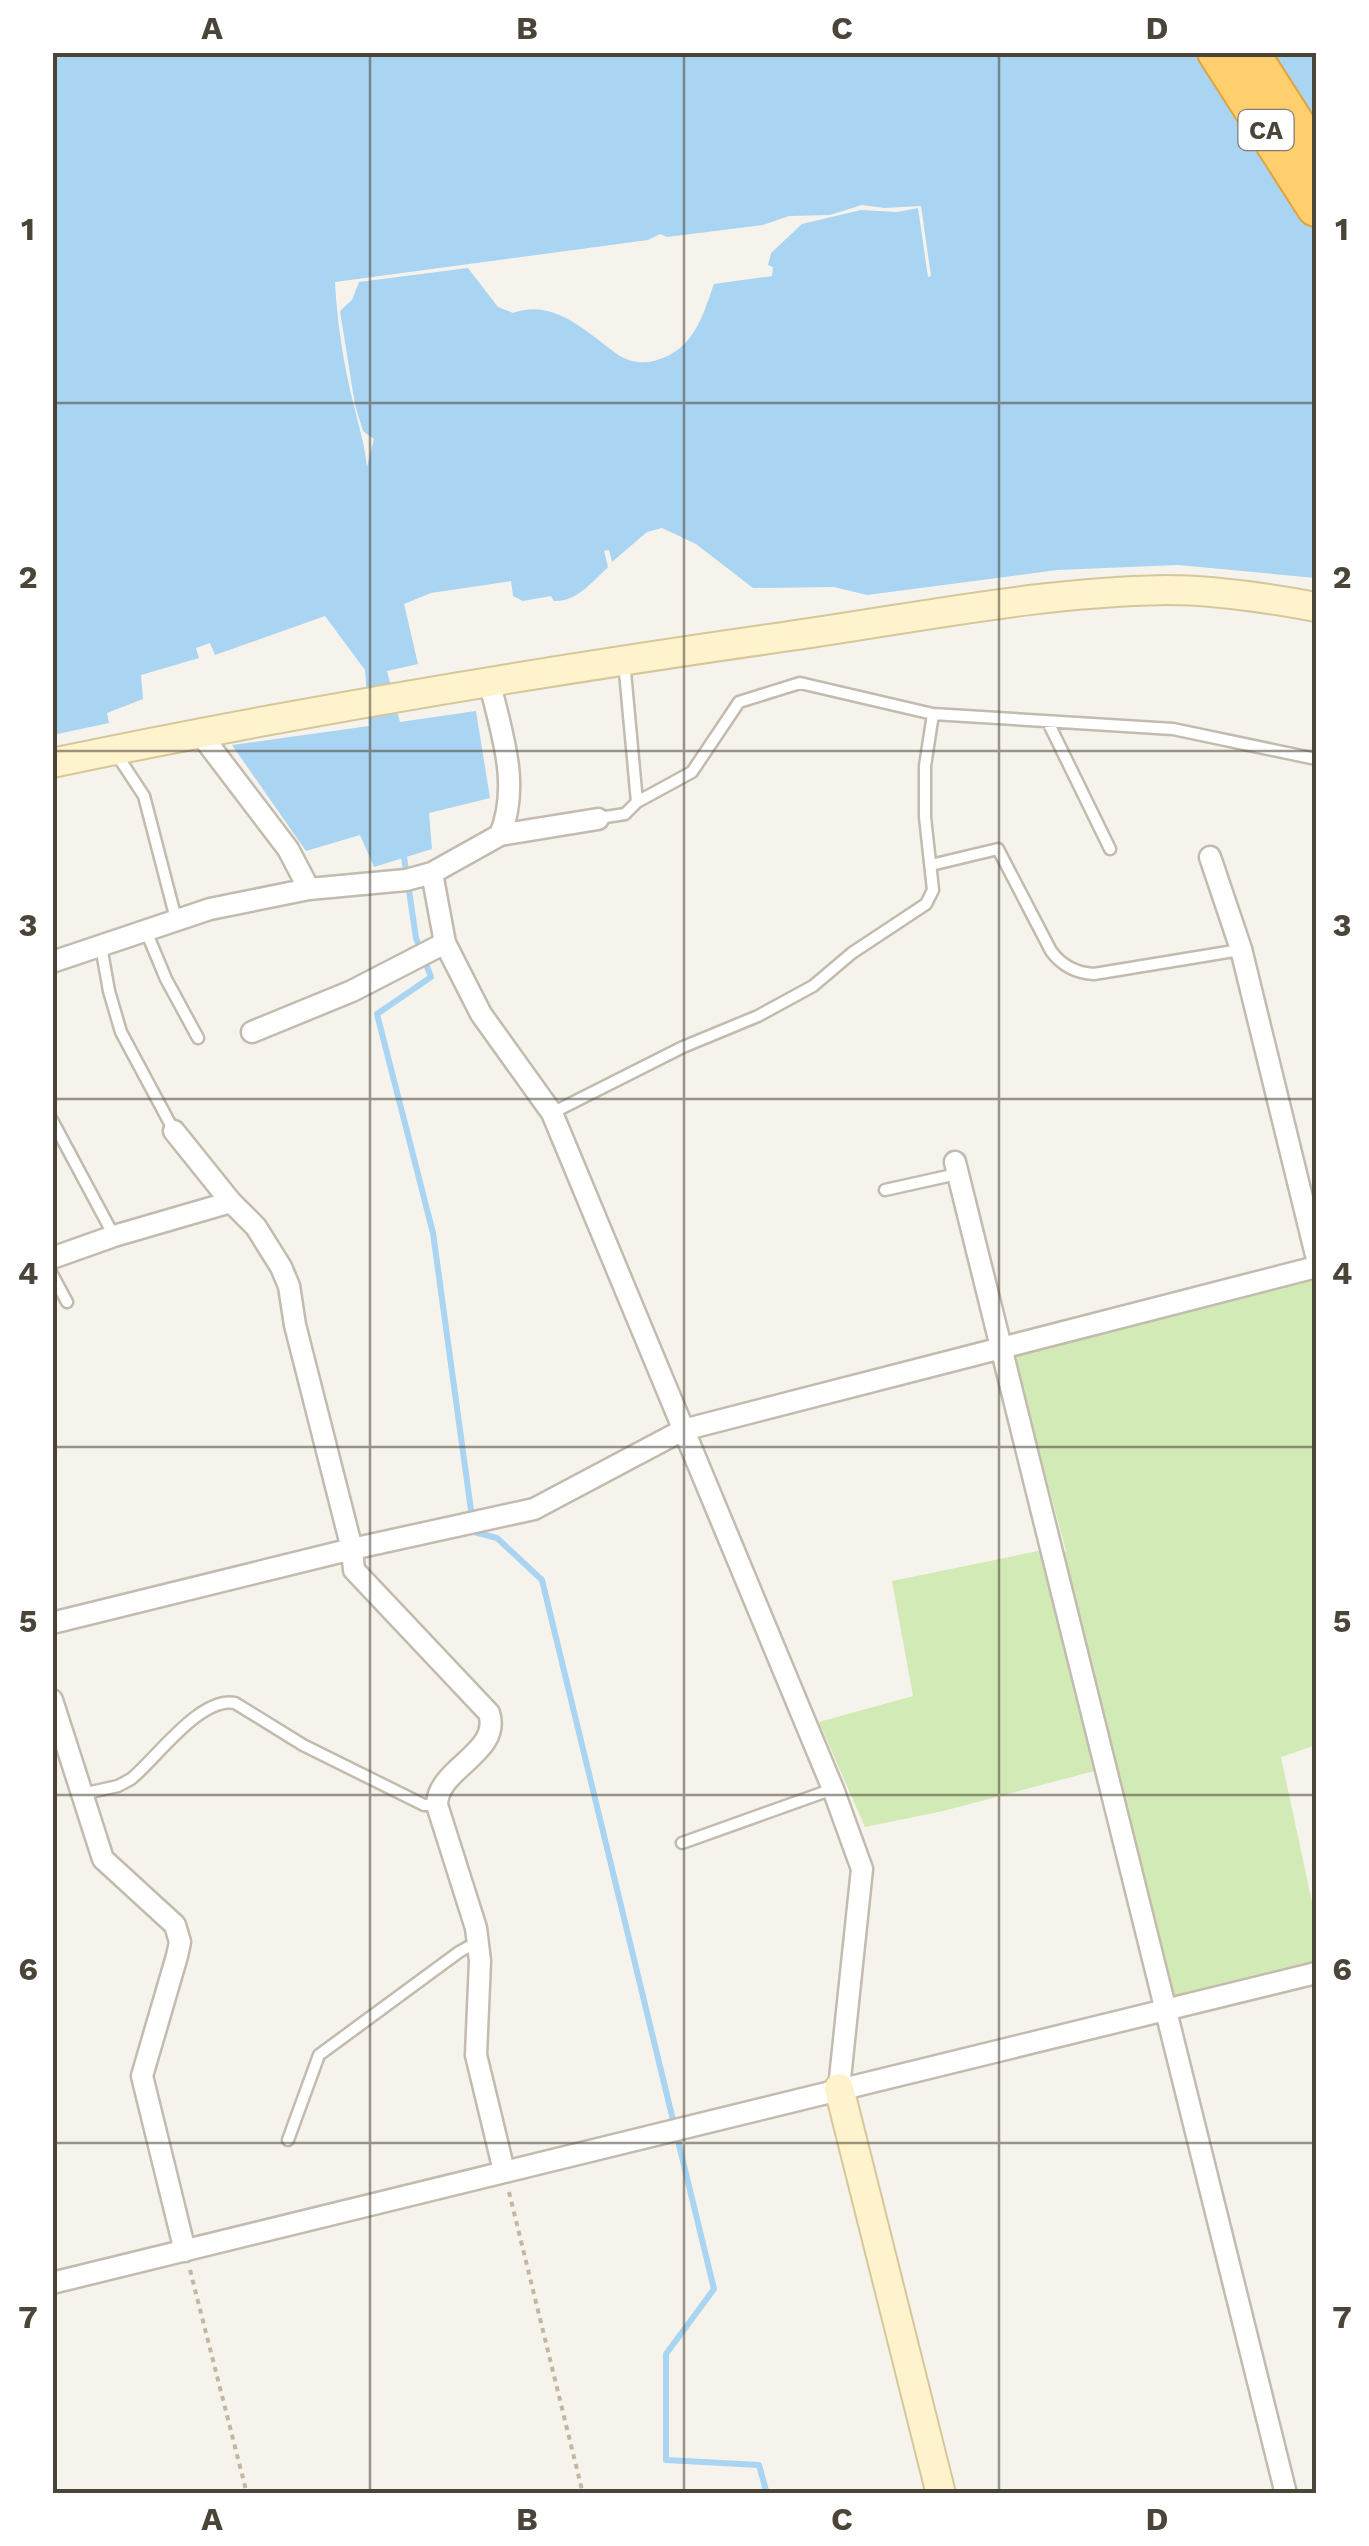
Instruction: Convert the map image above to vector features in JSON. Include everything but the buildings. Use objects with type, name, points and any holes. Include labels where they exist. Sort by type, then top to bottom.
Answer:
[{"type":"highway","name":"CA","points":[[1217,52],[1316,208]]},
{"type":"highway","name":"CA","points":[[1249,52],[1316,157]]},
{"type":"street","points":[[52,763],[488,680],[1069,595],[1170,590],[1267,598],[1316,607]]},
{"type":"street","points":[[488,680],[511,788],[509,814],[500,835]]},
{"type":"street","points":[[199,732],[288,849],[309,889]]},
{"type":"street","points":[[52,962],[176,919],[309,889],[406,880],[432,873],[500,835],[598,818]]},
{"type":"street","points":[[1210,858],[1241,949],[1316,1255]]},
{"type":"street","points":[[432,873],[446,943],[481,1014],[552,1113],[833,1789],[862,1869],[839,2088],[941,2494]]},
{"type":"street","points":[[252,1032],[352,991],[446,943]]},
{"type":"street","points":[[174,1131],[230,1202],[256,1227],[281,1266],[358,1577],[488,1713],[491,1721],[485,1742],[442,1787],[437,1805],[480,1948],[476,2055],[504,2170]]},
{"type":"street","points":[[956,1168],[1286,2494]]},
{"type":"street","points":[[52,1258],[230,1202]]},
{"type":"street","points":[[52,1623],[534,1509],[683,1430],[1316,1268]]},
{"type":"street","points":[[52,1700],[103,1858],[179,1933],[177,1956],[142,2076],[186,2250]]},
{"type":"street","points":[[52,2283],[1316,1973]]},
{"type":"lane","points":[[624,660],[636,802]]},
{"type":"lane","points":[[598,818],[625,814],[636,802],[697,768],[740,702],[800,683],[932,714],[1173,729],[1316,759]]},
{"type":"lane","points":[[552,1113],[813,986],[852,953],[926,904],[932,890],[925,783],[932,714]]},
{"type":"lane","points":[[1048,722],[1110,849]]},
{"type":"lane","points":[[113,750],[140,785],[176,919]]},
{"type":"lane","points":[[931,865],[998,849],[1051,951],[1058,961],[1082,974],[1241,949]]},
{"type":"lane","points":[[146,930],[166,980],[198,1038]]},
{"type":"lane","points":[[102,946],[113,1011],[121,1032],[174,1131]]},
{"type":"lane","points":[[52,1120],[114,1236]]},
{"type":"lane","points":[[885,1190],[956,1168]]},
{"type":"lane","points":[[52,1274],[67,1302]]},
{"type":"lane","points":[[82,1794],[131,1779],[183,1728],[226,1701],[303,1746],[409,1798],[437,1805]]},
{"type":"lane","points":[[682,1843],[833,1789]]},
{"type":"lane","points":[[288,2140],[319,2055],[459,1952],[468,1947],[480,1948]]},
{"type":"path","points":[[504,2170],[583,2494]]},
{"type":"path","points":[[186,2250],[246,2494]]},
{"type":"green space","points":[[1313,1277],[1316,1745],[1281,1757],[1316,1921],[1316,1962],[1172,1998],[1056,1556],[1066,1551],[1014,1357]]},
{"type":"green space","points":[[1043,1550],[1098,1770],[865,1827],[819,1722],[913,1696],[892,1581]]},
{"type":"water","points":[[53,53],[1316,53],[1316,578],[1178,565],[1057,570],[867,595],[834,587],[753,588],[696,544],[662,528],[647,532],[612,562],[609,550],[604,551],[608,567],[570,598],[554,601],[551,596],[523,601],[513,596],[511,581],[431,593],[404,604],[418,664],[387,671],[400,722],[476,711],[490,798],[429,813],[432,849],[374,867],[360,835],[306,851],[232,745],[369,726],[365,670],[325,616],[215,655],[210,643],[196,648],[199,658],[141,675],[143,699],[107,713],[109,723],[53,735]],"holes":[[[862,205],[921,206],[931,276],[928,277],[918,208],[897,212],[861,210],[802,224],[771,253],[768,265],[773,267],[772,276],[714,284],[700,321],[687,341],[678,350],[649,362],[621,357],[556,314],[542,310],[513,313],[498,307],[468,268],[359,282],[352,300],[340,311],[355,405],[363,431],[374,439],[367,467],[344,360],[335,282],[648,240],[660,234],[667,237],[763,225],[789,216],[830,215]]]},
{"type":"waterway","points":[[404,857],[416,938],[431,977],[377,1014],[433,1233],[474,1532],[497,1538],[542,1580],[714,2289],[666,2354],[666,2460],[759,2465],[767,2494]]}]
